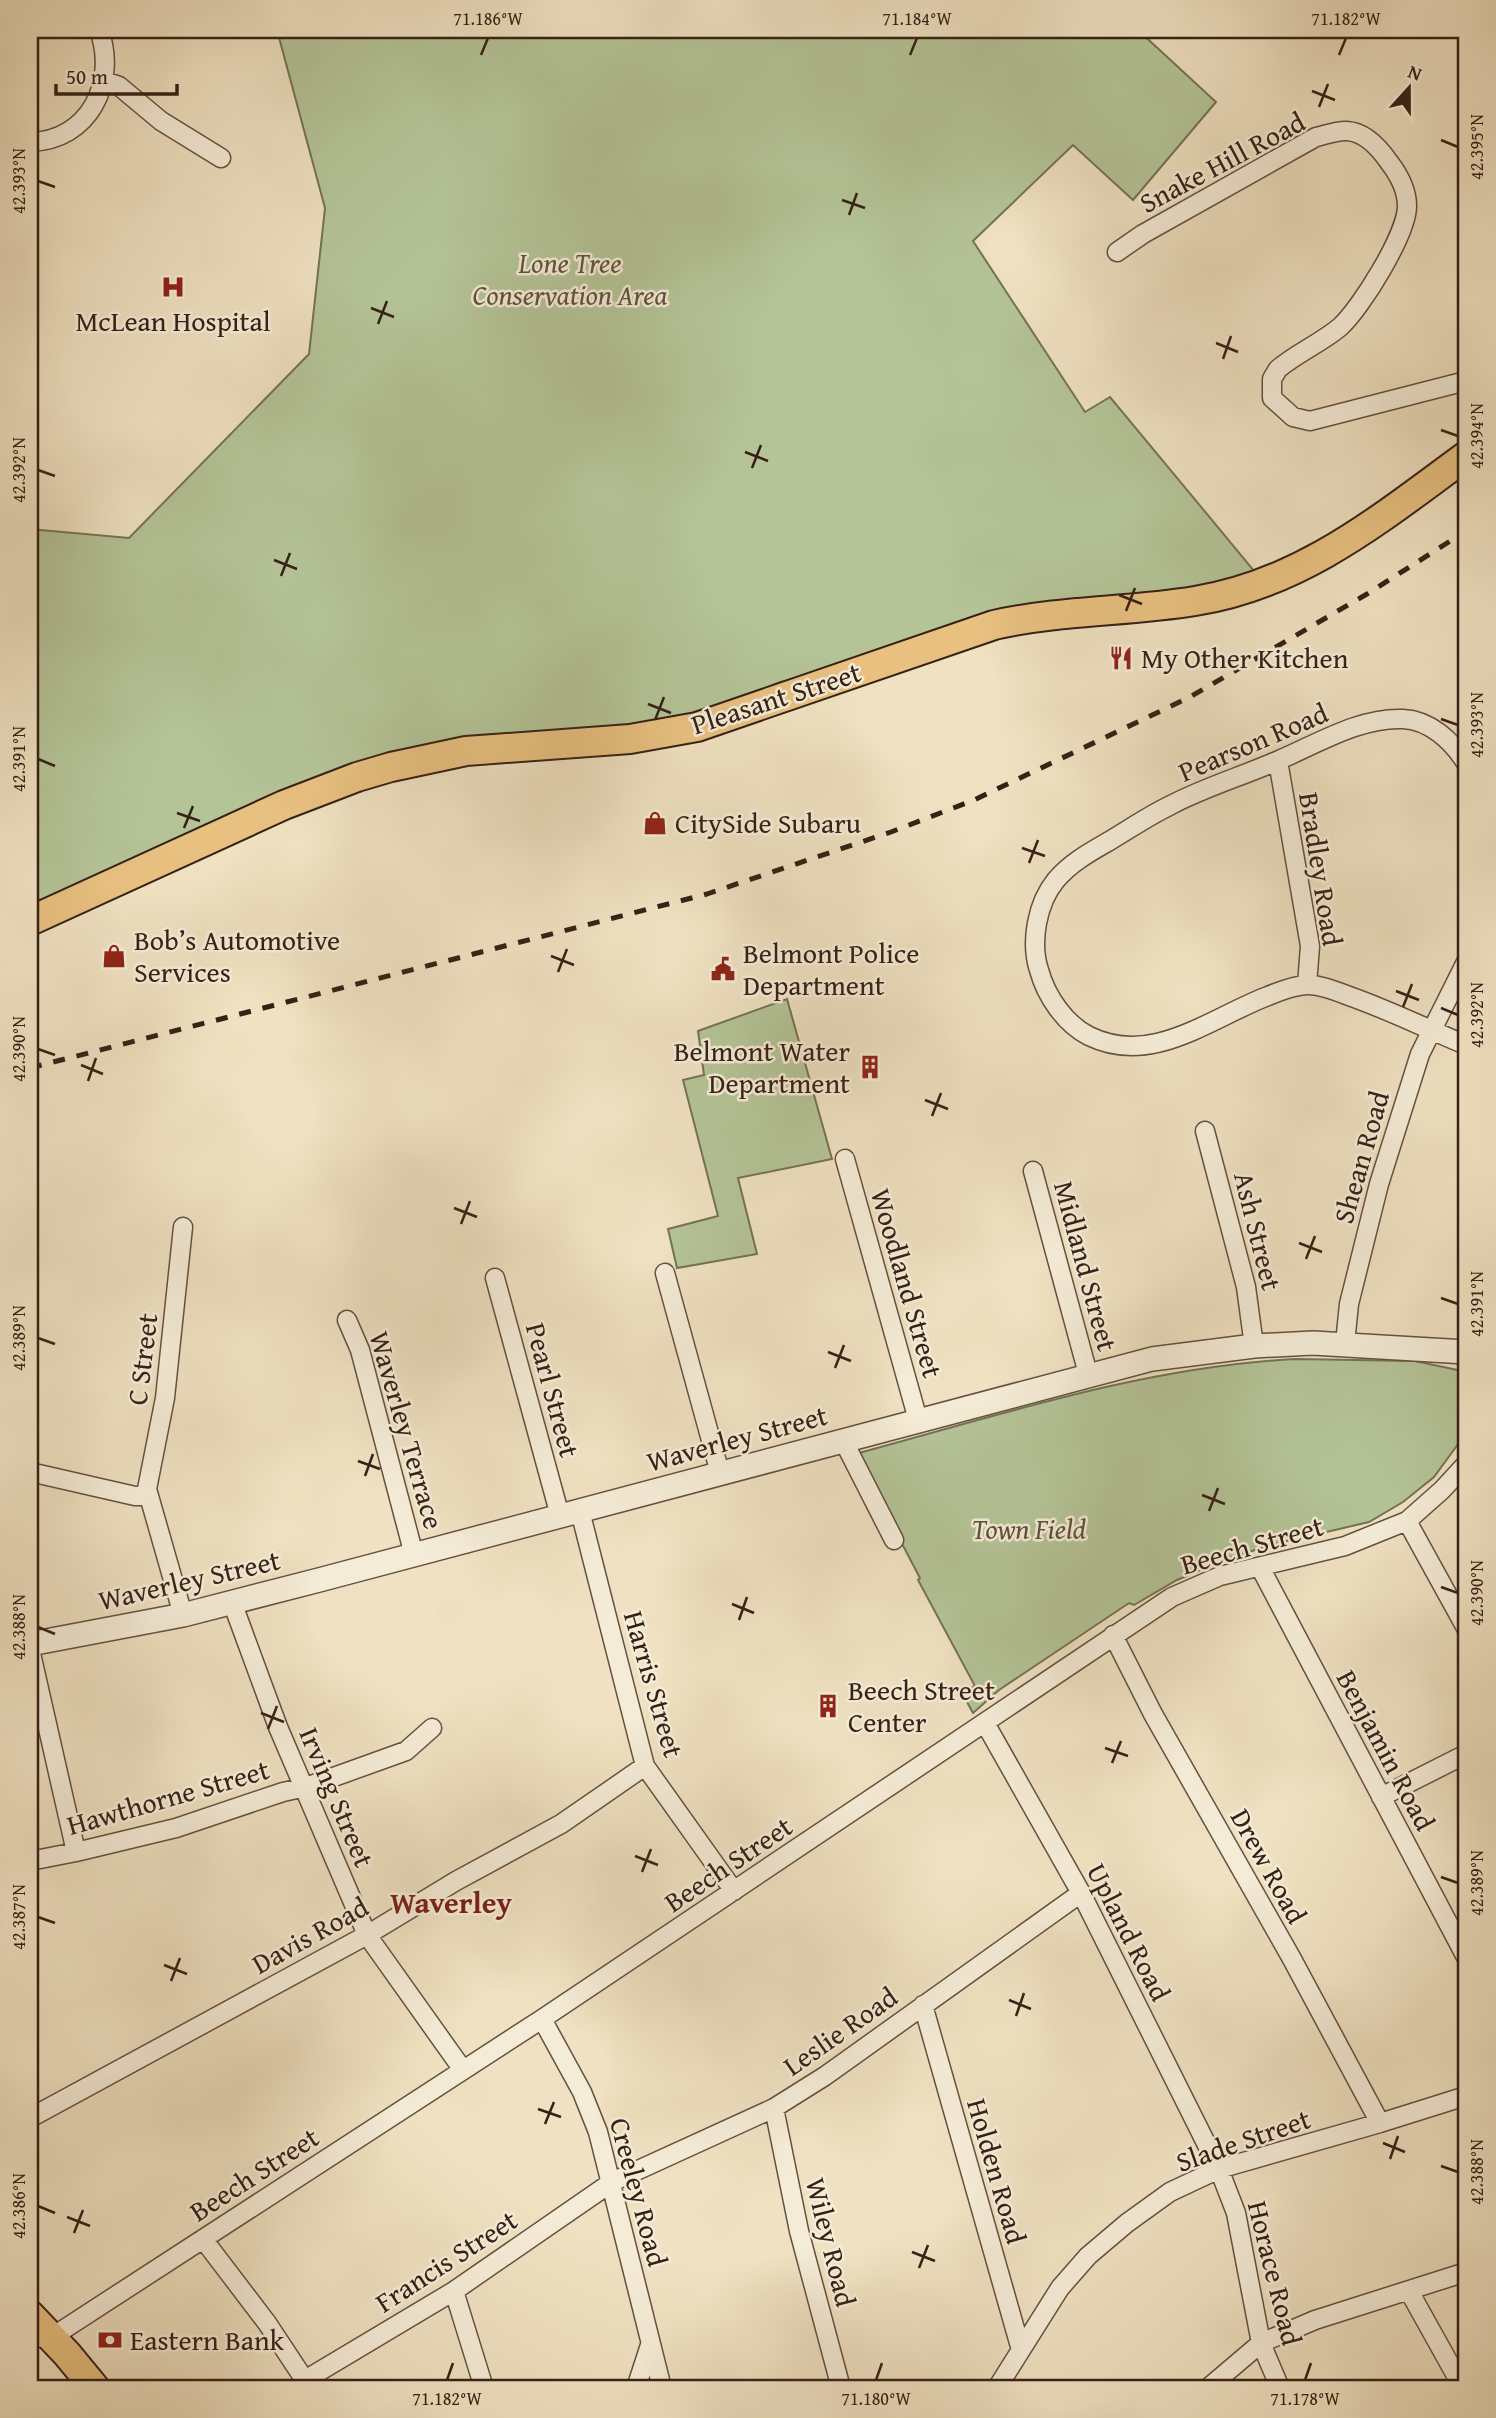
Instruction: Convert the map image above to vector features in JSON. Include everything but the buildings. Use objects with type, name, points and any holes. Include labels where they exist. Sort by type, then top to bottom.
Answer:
[{"type":"main road","name":"Pleasant Street","points":[[30,921],[294,800],[391,766],[466,751],[630,739],[698,727],[994,625],[1026,618],[1195,601],[1246,589],[1294,571],[1340,545],[1466,456]]},
{"type":"main road","points":[[30,2315],[41,2338],[95,2388]]},
{"type":"street","points":[[30,142],[49,141],[77,127],[96,102],[102,80],[104,50],[99,30]]},
{"type":"street","points":[[102,80],[119,86],[161,121],[221,158]]},
{"type":"street","name":"Snake Hill Road","points":[[1116,253],[1143,234],[1316,137],[1347,131],[1359,134],[1373,143],[1400,177],[1406,196],[1406,216],[1396,242],[1354,313],[1337,329],[1278,369],[1272,379],[1272,398],[1293,417],[1310,421],[1466,381]]},
{"type":"street","name":"Pearson Road","points":[[1307,985],[1262,998],[1171,1041],[1153,1045],[1120,1046],[1080,1032],[1068,1022],[1051,997],[1038,969],[1035,944],[1038,921],[1050,887],[1080,858],[1171,805],[1368,723],[1413,720],[1432,728],[1449,741],[1466,763]]},
{"type":"street","name":"Bradley Road","points":[[1278,761],[1310,946],[1307,985]]},
{"type":"street","name":"Shean Road","points":[[1345,1343],[1349,1304],[1379,1184],[1420,1054],[1466,962]]},
{"type":"street","points":[[1307,985],[1320,986],[1362,1000],[1466,1045]]},
{"type":"street","name":"Ash Street","points":[[1205,1131],[1246,1287],[1254,1346]]},
{"type":"street","name":"Woodland Street","points":[[845,1159],[918,1420]]},
{"type":"street","name":"Midland Street","points":[[1033,1171],[1088,1374]]},
{"type":"street","name":"C Street","points":[[148,1496],[148,1482],[165,1398],[183,1227]]},
{"type":"street","points":[[665,1273],[720,1473]]},
{"type":"street","name":"Pearl Street","points":[[495,1278],[570,1513]]},
{"type":"street","name":"Waverley Terrace","points":[[347,1320],[360,1350],[414,1555]]},
{"type":"street","name":"Waverley Street","points":[[30,1647],[183,1615],[1088,1374],[1176,1354],[1254,1346],[1345,1343],[1466,1352]]},
{"type":"street","points":[[843,1440],[894,1541]]},
{"type":"street","name":"Beech Street","points":[[41,2338],[203,2239],[542,2019],[1172,1597],[1220,1576],[1345,1546],[1407,1521],[1466,1464]]},
{"type":"street","points":[[30,1472],[135,1496],[148,1496],[183,1615]]},
{"type":"street","name":"Harris Street","points":[[570,1513],[645,1766],[734,1891]]},
{"type":"street","points":[[1407,1521],[1466,1628]]},
{"type":"street","name":"Benjamin Road","points":[[1260,1567],[1466,1957]]},
{"type":"street","name":"Irving Street","points":[[232,1602],[278,1727],[306,1787],[367,1935],[463,2070]]},
{"type":"street","name":"Drew Road","points":[[1113,1635],[1153,1714],[1292,1959],[1380,2123]]},
{"type":"street","points":[[30,1647],[76,1852]]},
{"type":"street","name":"Upland Road","points":[[985,1723],[1081,1893],[1219,2169]]},
{"type":"street","name":"Hawthorne Street","points":[[30,1861],[176,1828],[283,1792],[306,1787],[406,1751],[432,1728]]},
{"type":"street","points":[[1381,1797],[1466,1754]]},
{"type":"street","name":"Davis Road","points":[[30,2118],[367,1935],[456,1881],[561,1824],[645,1766]]},
{"type":"street","name":"Leslie Road","points":[[611,2182],[774,2108],[867,2048],[1081,1893]]},
{"type":"street","name":"Holden Road","points":[[923,2005],[1021,2350]]},
{"type":"street","name":"Creeley Road","points":[[542,2019],[582,2092],[598,2132],[662,2388]]},
{"type":"street","name":"Slade Street","points":[[996,2388],[1060,2288],[1088,2256],[1170,2192],[1219,2169],[1466,2096]]},
{"type":"street","name":"Wiley Road","points":[[774,2108],[799,2231],[841,2388]]},
{"type":"street","name":"Horace Road","points":[[1219,2169],[1236,2213],[1261,2343],[1280,2388]]},
{"type":"street","name":"Francis Street","points":[[308,2384],[454,2291],[611,2182]]},
{"type":"street","points":[[203,2239],[267,2323],[308,2384]]},
{"type":"street","points":[[1208,2388],[1261,2343],[1315,2320],[1466,2272]]},
{"type":"street","points":[[454,2291],[484,2388]]},
{"type":"street","points":[[1409,2291],[1463,2388]]},
{"type":"street","points":[[636,2388],[652,2342]]},
{"type":"green space","name":"Lone Tree Conservation Area","points":[[277,30],[1138,30],[1216,102],[1133,200],[1073,145],[973,241],[1085,412],[1110,397],[1255,572],[1243,577],[780,682],[727,705],[658,724],[503,737],[30,909],[30,529],[129,538],[309,354],[325,208]]},
{"type":"green space","points":[[787,999],[832,1159],[738,1178],[757,1254],[677,1268],[668,1229],[718,1216],[683,1080],[704,1075],[698,1031]]},
{"type":"green space","name":"Town Field","points":[[1295,1359],[1415,1361],[1462,1371],[1466,1374],[1466,1431],[1434,1477],[1403,1502],[1369,1522],[1271,1545],[1223,1560],[1177,1580],[1134,1605],[1129,1603],[999,1690],[973,1713],[962,1693],[975,1686],[855,1454],[1128,1382],[1239,1364]]},
{"type":"railway","points":[[30,1068],[707,894],[891,832],[974,800],[1190,697],[1367,594],[1466,531]]},
{"type":"place","name":"McLean Hospital","points":[[173,287]]},
{"type":"place","name":"My Other Kitchen","points":[[1121,658]]},
{"type":"place","name":"CitySide Subaru","points":[[655,823]]},
{"type":"place","name":"Bob’s Automotive Services","points":[[114,956]]},
{"type":"place","name":"Belmont Police Department","points":[[723,969]]},
{"type":"place","name":"Belmont Water Department","points":[[870,1067]]},
{"type":"place","name":"Beech Street Center","points":[[828,1706]]},
{"type":"place","name":"Eastern Bank","points":[[110,2340]]},
{"type":"district","name":"Waverley","points":[[451,1903]]}]
